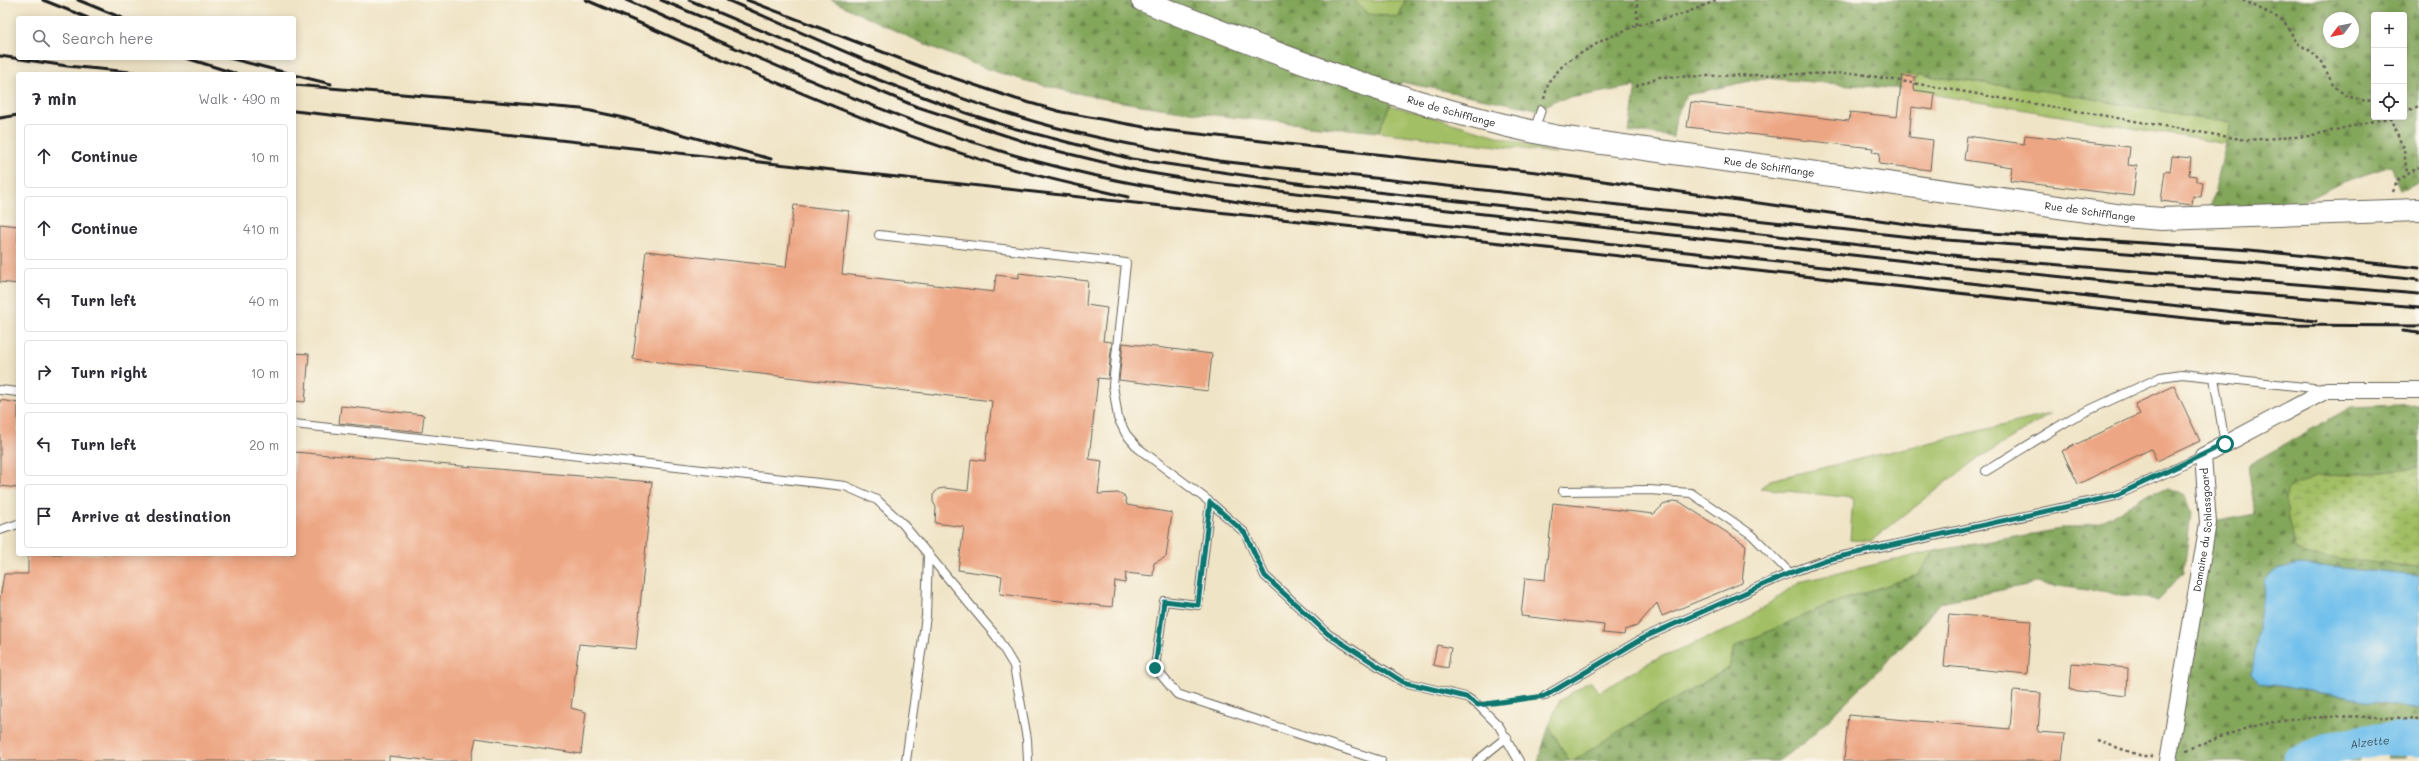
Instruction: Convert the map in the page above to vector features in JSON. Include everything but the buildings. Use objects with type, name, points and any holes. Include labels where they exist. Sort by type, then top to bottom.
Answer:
[{"type":"street","name":"Rue de Schifflange","points":[[1142,0],[1290,59],[1472,117],[1533,132],[1626,148],[2123,216],[2162,219],[2419,210]]},
{"type":"street","name":"Domaine du Schlassgoard","points":[[2169,758],[2208,523],[2203,456],[2327,390],[2419,390]]},
{"type":"lane","points":[[1533,132],[1541,110]]},
{"type":"lane","points":[[879,235],[1126,263],[1112,386],[1118,418],[1126,434],[1138,448],[1210,502],[1245,533],[1265,576],[1328,634],[1403,682],[1466,697],[1478,705],[1508,737],[1519,761]]},
{"type":"lane","points":[[1986,471],[2074,417],[2161,377],[2182,374],[2327,390]]},
{"type":"lane","points":[[2214,378],[2225,444]]},
{"type":"lane","points":[[0,390],[16,392]]},
{"type":"lane","points":[[296,424],[845,486],[877,500],[902,523],[928,553],[996,636],[1014,666],[1027,739],[1028,761]]},
{"type":"lane","points":[[1545,696],[1645,637],[1790,573],[1825,560],[2115,496],[2203,456]]},
{"type":"lane","points":[[1563,492],[1649,490],[1691,493],[1752,535],[1790,573]]},
{"type":"lane","points":[[1210,502],[1198,605],[1164,601],[1155,668],[1178,694],[1382,761]]},
{"type":"lane","points":[[0,530],[16,525]]},
{"type":"lane","points":[[906,761],[926,616],[928,553]]},
{"type":"lane","points":[[1477,761],[1508,737]]},
{"type":"path","points":[[1637,0],[1637,25]]},
{"type":"path","points":[[1541,110],[1549,81],[1565,63],[1603,40],[1637,25],[1680,15],[1718,0]]},
{"type":"path","points":[[2243,0],[2284,21],[2297,43],[2312,52],[2322,62],[2333,85],[2346,96],[2366,101],[2371,100]]},
{"type":"path","points":[[1636,86],[1658,77],[1854,73],[2246,140],[2309,136],[2378,120]]},
{"type":"path","points":[[2407,111],[2419,106]]},
{"type":"path","points":[[2392,120],[2404,151],[2407,173]]},
{"type":"path","points":[[2396,212],[2393,189],[2397,181],[2407,173],[2419,167]]},
{"type":"path","points":[[1478,705],[1545,696]]},
{"type":"path","points":[[2098,741],[2142,756],[2169,758],[2264,724],[2314,717],[2356,716],[2419,719]]},
{"type":"green space","points":[[831,0],[1354,0],[1368,14],[1399,17],[1405,0],[2419,0],[2419,182],[2400,190],[2391,166],[2342,182],[2279,215],[2208,218],[2231,123],[2046,91],[1920,75],[1901,89],[1763,78],[1687,95],[1676,116],[1673,137],[1629,131],[1636,86],[1553,101],[1541,110],[1401,82],[1378,132],[1199,113],[1110,100],[1066,91],[1023,80],[973,64],[901,33]]},
{"type":"green space","points":[[1354,0],[1405,0],[1400,17],[1368,14]]},
{"type":"green space","points":[[1920,75],[2046,91],[2231,123],[2227,144],[1901,89]]},
{"type":"green space","points":[[1390,105],[1556,153],[1378,132]]},
{"type":"green space","points":[[2419,404],[2419,468],[2316,477],[2306,555],[2419,567],[2419,576],[2299,564],[2252,673],[2261,683],[2419,709],[2419,740],[2408,739],[2404,758],[2387,758],[2380,738],[2358,741],[2359,761],[2307,761],[2307,757],[2300,761],[2168,761],[2208,523],[2255,514],[2248,465],[2351,407]]},
{"type":"green space","points":[[2051,414],[1974,461],[1871,541],[1850,540],[1853,498],[1760,488],[1770,480]]},
{"type":"green space","points":[[2419,468],[2419,567],[2306,555],[2294,547],[2285,500],[2290,487],[2316,477]]},
{"type":"green space","points":[[2167,489],[2185,496],[2191,513],[2184,572],[2158,600],[2037,583],[1940,602],[1911,638],[1806,741],[1778,761],[1574,761],[1617,732],[1729,668],[1734,647],[1827,605],[1918,575],[1934,551],[2101,522],[2150,492]]},
{"type":"green space","points":[[1934,551],[1918,575],[1827,605],[1734,647],[1729,668],[1617,732],[1574,761],[1569,761],[1549,726],[1559,701],[1590,681],[1599,692],[1653,660],[1737,626],[1799,582]]},
{"type":"green space","points":[[1549,726],[1569,761],[1538,761]]},
{"type":"water","points":[[2299,564],[2419,576],[2419,709],[2261,683],[2252,673],[2265,579],[2276,569]]},
{"type":"waterway","name":"Alzette","points":[[2300,761],[2329,749],[2358,742],[2389,739],[2419,740]]},
{"type":"railway","points":[[43,0],[83,16]]},
{"type":"railway","points":[[78,0],[117,16]]},
{"type":"railway","points":[[586,0],[792,89],[896,130],[1002,166],[1128,197]]},
{"type":"railway","points":[[626,0],[860,101],[956,136],[1034,161],[1096,176],[1157,188],[1250,204],[2316,321]]},
{"type":"railway","points":[[661,0],[915,106],[1041,147],[1139,171],[1199,181],[1304,194],[1915,262],[2122,283],[2419,307]]},
{"type":"railway","points":[[689,0],[879,80],[966,113],[1013,128],[1132,159],[1304,184],[1988,259],[2419,294]]},
{"type":"railway","points":[[727,0],[906,77],[979,104],[1066,130],[1117,142],[1219,161],[1920,238],[2249,262],[2419,280]]},
{"type":"railway","points":[[747,0],[927,69],[1016,99],[1062,112],[1155,129],[1554,174],[1921,226],[1991,233],[2250,250],[2419,268]]},
{"type":"railway","points":[[0,56],[16,58]]},
{"type":"railway","points":[[27,60],[67,66],[131,72]]},
{"type":"railway","points":[[192,60],[231,72]]},
{"type":"railway","points":[[237,60],[283,72]]},
{"type":"railway","points":[[296,75],[331,84]]},
{"type":"railway","points":[[296,85],[581,109],[620,117],[771,159]]},
{"type":"railway","points":[[296,111],[2223,322],[2286,325],[2419,326]]},
{"type":"railway","points":[[0,118],[16,115]]},
{"type":"railway","points":[[2403,331],[2419,333]]},
{"type":"route","points":[[1155,668],[1164,601],[1198,605],[1210,502],[1245,533],[1265,576],[1328,634],[1403,682],[1466,697],[1478,705],[1545,696],[1645,637],[1790,573],[1825,560],[2115,496],[2203,456],[2225,444]]}]
